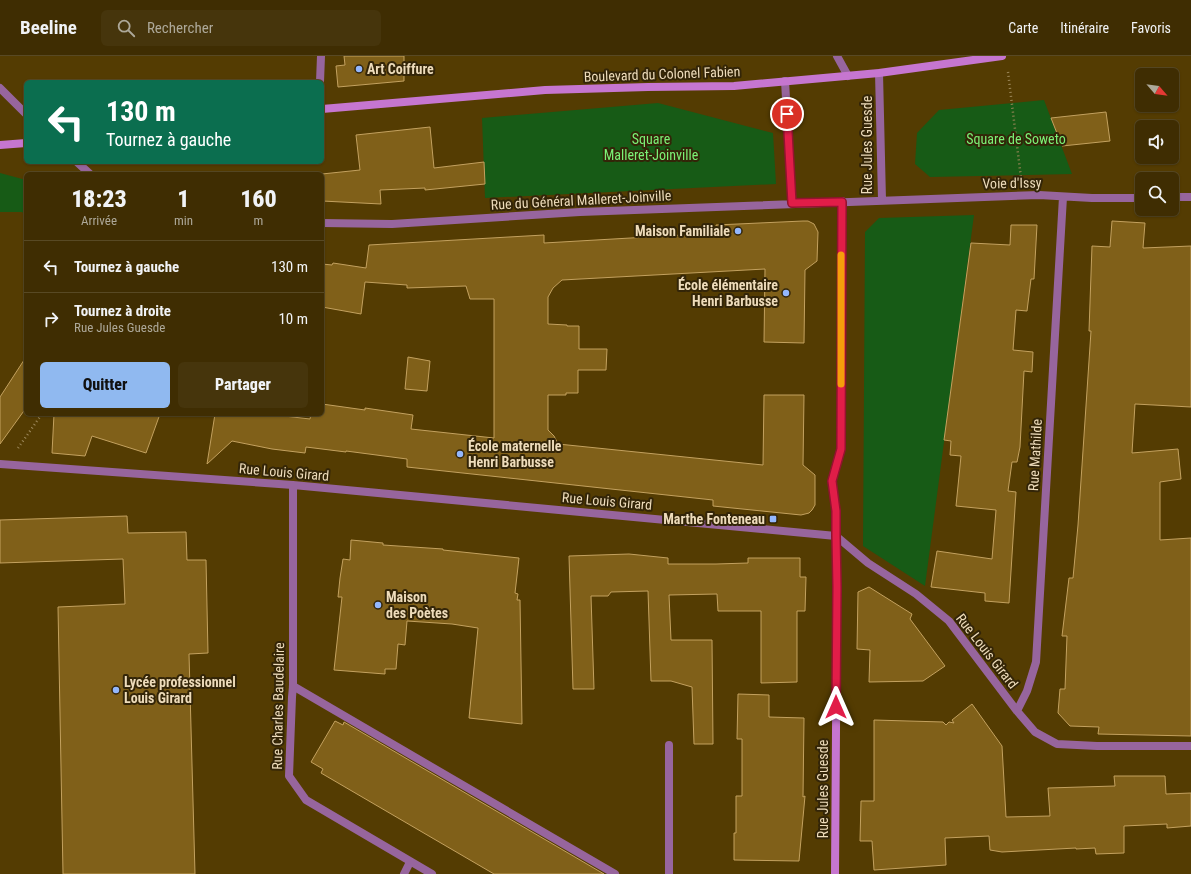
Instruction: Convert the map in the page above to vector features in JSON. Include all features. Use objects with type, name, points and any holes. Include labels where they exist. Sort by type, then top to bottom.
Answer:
[{"type":"main road","name":"Boulevard du Colonel Fabien","points":[[324,109],[545,90],[734,86],[879,74],[1002,56]]},
{"type":"main road","points":[[0,145],[24,143]]},
{"type":"main road","name":"Rue Jules Guesde","points":[[835,874],[836,536]]},
{"type":"street","points":[[320,80],[322,56]]},
{"type":"street","points":[[837,56],[848,76]]},
{"type":"street","name":"Rue Jules Guesde","points":[[836,536],[836,511],[832,481],[841,449],[842,202],[882,200],[879,74]]},
{"type":"street","points":[[785,81],[792,203]]},
{"type":"street","points":[[0,88],[24,112]]},
{"type":"street","points":[[79,164],[88,172]]},
{"type":"street","name":"Voie d'Issy","points":[[882,200],[1023,195],[1135,198]]},
{"type":"street","name":"Rue Mathilde","points":[[1017,711],[1027,691],[1036,662],[1063,197]]},
{"type":"street","points":[[1179,198],[1191,197]]},
{"type":"street","name":"Rue du Général Malleret-Joinville","points":[[324,223],[392,224],[580,212],[842,202]]},
{"type":"street","name":"Rue Louis Girard","points":[[4,464],[292,486],[819,533],[836,536],[868,563],[916,594],[949,621],[1017,711],[1035,732],[1057,744],[1096,746],[1191,746]]},
{"type":"street","name":"Rue Charles Baudelaire","points":[[292,486],[293,686],[289,776],[306,800],[432,874]]},
{"type":"street","points":[[293,686],[615,874]]},
{"type":"street","points":[[669,745],[669,874]]},
{"type":"street","points":[[404,874],[410,862]]},
{"type":"path","points":[[1007,72],[1023,195]]},
{"type":"path","points":[[4,464],[40,416]]},
{"type":"green space","name":"Square de Soweto","points":[[1044,100],[1072,174],[930,177],[915,164],[917,133],[939,110]]},
{"type":"green space","name":"Square Malleret-Joinville","points":[[658,103],[773,133],[776,184],[485,198],[482,118]]},
{"type":"green space","points":[[0,173],[24,179],[24,214],[22,212],[0,212]]},
{"type":"green space","points":[[974,215],[925,586],[863,546],[865,232],[879,218]]},
{"type":"building","points":[[344,56],[404,56],[404,81],[338,87],[336,66],[345,65]]},
{"type":"building","points":[[1106,112],[1110,141],[1062,146],[1051,118]]},
{"type":"building","points":[[430,127],[434,168],[484,162],[485,184],[425,190],[425,188],[380,190],[381,204],[324,201],[324,174],[360,170],[356,135]]},
{"type":"building","points":[[808,221],[814,224],[818,232],[817,261],[805,270],[804,343],[764,342],[765,269],[562,280],[553,288],[548,297],[548,324],[579,326],[579,349],[607,349],[606,370],[578,370],[578,393],[548,395],[548,430],[554,436],[558,444],[763,465],[764,395],[804,395],[803,465],[815,475],[815,505],[809,513],[801,515],[713,506],[713,500],[407,467],[407,459],[306,447],[305,453],[272,449],[232,441],[207,464],[215,416],[284,416],[310,419],[311,416],[324,416],[324,404],[365,410],[365,408],[413,415],[411,429],[494,438],[494,299],[470,299],[466,286],[407,288],[407,285],[365,282],[361,314],[324,307],[324,264],[332,265],[333,263],[366,268],[369,245],[544,235],[544,243],[717,233],[716,225]]},
{"type":"building","points":[[1112,221],[1145,223],[1143,248],[1191,246],[1191,407],[1135,404],[1132,453],[1178,449],[1181,479],[1160,482],[1160,540],[1191,538],[1191,736],[1098,734],[1099,727],[1070,726],[1058,713],[1060,689],[1065,689],[1067,636],[1062,636],[1069,578],[1073,578],[1078,525],[1091,331],[1089,331],[1092,246],[1110,247]]},
{"type":"building","points":[[1011,225],[1037,225],[1034,279],[1031,279],[1027,311],[1016,310],[1013,350],[1033,352],[1032,372],[1024,371],[1020,447],[1017,462],[1012,462],[1008,491],[1016,492],[1009,603],[985,601],[985,593],[931,587],[937,551],[992,559],[996,510],[956,506],[961,456],[950,455],[951,441],[944,440],[971,243],[1010,245]]},
{"type":"building","points":[[408,357],[430,361],[427,391],[405,389]]},
{"type":"building","points":[[24,360],[24,411],[0,444],[0,397]]},
{"type":"building","points":[[54,416],[159,416],[146,453],[92,436],[85,456],[52,453]]},
{"type":"building","points":[[127,516],[128,533],[186,532],[187,560],[206,560],[208,653],[189,654],[195,874],[63,874],[58,607],[125,604],[123,559],[0,563],[0,520]]},
{"type":"building","points":[[351,540],[383,543],[383,545],[443,549],[519,558],[515,593],[518,594],[517,600],[520,600],[522,724],[469,718],[478,628],[452,624],[407,621],[405,645],[398,644],[396,669],[385,669],[385,674],[334,670],[342,597],[338,597],[340,578],[343,559],[350,560]]},
{"type":"building","points":[[629,554],[668,558],[668,564],[748,563],[748,558],[800,558],[800,577],[806,577],[805,611],[797,611],[797,682],[761,683],[761,611],[718,611],[717,594],[669,595],[671,640],[712,640],[713,744],[694,744],[692,687],[671,681],[651,681],[648,591],[611,592],[608,596],[591,596],[594,689],[573,689],[569,556]]},
{"type":"building","points":[[869,587],[912,614],[910,619],[945,666],[923,681],[869,682],[870,650],[857,649],[858,592]]},
{"type":"building","points":[[738,694],[769,695],[769,717],[804,718],[803,797],[805,796],[799,861],[734,860],[736,796],[742,796],[742,739],[737,739]]},
{"type":"building","points":[[972,704],[1002,746],[1006,817],[1050,816],[1048,788],[1115,786],[1114,776],[1165,776],[1166,794],[1191,793],[1191,826],[1167,828],[1167,824],[1124,826],[1124,853],[1096,854],[1095,848],[1002,852],[990,850],[989,836],[945,838],[946,865],[874,870],[872,841],[860,841],[861,801],[874,801],[874,720],[943,722],[946,725],[949,722],[954,723],[952,720]]},
{"type":"building","points":[[335,721],[343,725],[344,722],[604,874],[494,874],[321,773],[323,769],[311,762]]},
{"type":"slow traffic","points":[[841,255],[841,384]]},
{"type":"place","name":"Art Coiffure","points":[[359,69]]},
{"type":"place","name":"Maison Familiale","points":[[738,231]]},
{"type":"place","name":"École élémentaire Henri Barbusse","points":[[786,293]]},
{"type":"place","name":"École maternelle Henri Barbusse","points":[[460,454]]},
{"type":"place","name":"Marthe Fonteneau","points":[[773,519]]},
{"type":"place","name":"Maison des Poètes","points":[[378,605]]},
{"type":"place","name":"Lycée professionnel Louis Girard","points":[[116,690]]},
{"type":"route","points":[[787,114],[792,203],[842,202],[841,449],[832,481],[836,511],[836,707]]}]
